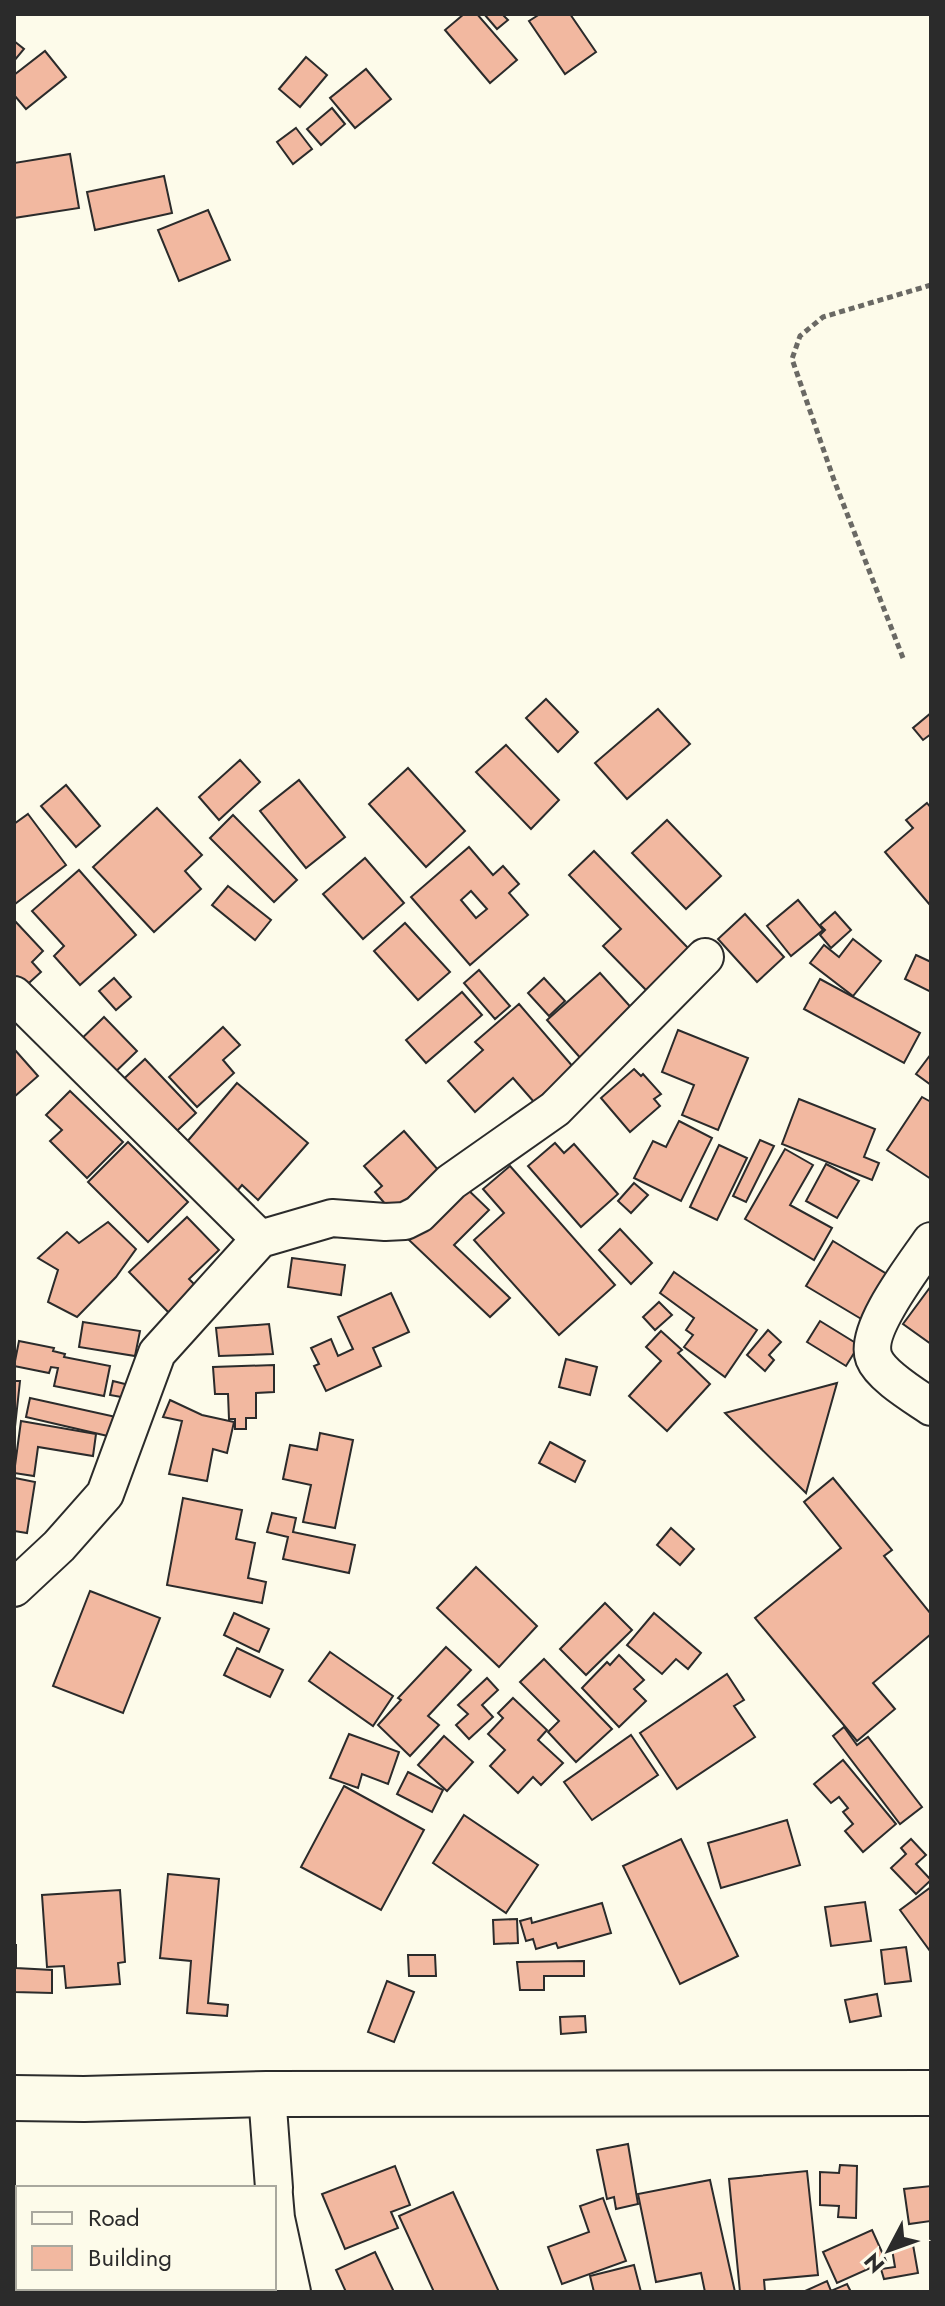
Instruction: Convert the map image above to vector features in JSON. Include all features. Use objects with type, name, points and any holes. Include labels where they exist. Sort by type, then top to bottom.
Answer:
[{"type":"main road","points":[[14,2098],[267,2094],[931,2093]]},
{"type":"street","points":[[14,1588],[59,1546],[105,1494],[157,1353],[260,1239],[332,1218],[385,1222],[405,1221],[419,1214],[451,1182],[555,1109],[705,957]]},
{"type":"street","points":[[14,995],[260,1239]]},
{"type":"street","points":[[931,1241],[887,1309],[872,1341],[873,1356],[879,1366],[904,1389],[931,1407]]},
{"type":"street","points":[[267,2094],[274,2186]]},
{"type":"street","points":[[276,2218],[292,2292]]},
{"type":"path","points":[[903,658],[834,480],[792,359],[800,336],[823,317],[931,285]]},
{"type":"building","points":[[464,14],[477,14],[517,60],[490,83],[445,30]]},
{"type":"building","points":[[484,14],[502,14],[508,20],[497,29]]},
{"type":"building","points":[[540,14],[570,14],[596,52],[565,74],[529,21]]},
{"type":"building","points":[[14,41],[24,49],[14,61]]},
{"type":"building","points":[[45,51],[66,77],[26,109],[14,95],[14,75]]},
{"type":"building","points":[[306,57],[327,75],[300,107],[279,89]]},
{"type":"building","points":[[366,69],[391,99],[355,128],[330,98]]},
{"type":"building","points":[[332,108],[345,124],[321,145],[307,129]]},
{"type":"building","points":[[296,128],[312,149],[293,164],[277,142]]},
{"type":"building","points":[[70,154],[79,208],[14,218],[14,163]]},
{"type":"building","points":[[164,176],[172,213],[95,230],[87,192]]},
{"type":"building","points":[[208,210],[230,260],[179,281],[158,230]]},
{"type":"building","points":[[546,699],[578,732],[558,752],[526,718]]},
{"type":"building","points":[[658,709],[690,744],[627,799],[595,763]]},
{"type":"building","points":[[931,713],[931,734],[923,740],[913,728]]},
{"type":"building","points":[[506,745],[559,800],[531,829],[476,772]]},
{"type":"building","points":[[240,760],[260,782],[219,820],[199,797]]},
{"type":"building","points":[[408,768],[465,831],[426,867],[369,804]]},
{"type":"building","points":[[299,780],[345,837],[306,868],[260,811]]},
{"type":"building","points":[[66,785],[100,826],[76,847],[41,806]]},
{"type":"building","points":[[927,803],[931,808],[930,905],[885,852],[913,828],[906,820]]},
{"type":"building","points":[[157,808],[202,855],[185,871],[201,889],[154,932],[93,867]]},
{"type":"building","points":[[28,814],[66,865],[15,904],[14,824]]},
{"type":"building","points":[[233,815],[297,880],[274,902],[210,838]]},
{"type":"building","points":[[667,820],[721,876],[686,909],[632,853]]},
{"type":"building","points":[[469,847],[493,875],[503,866],[519,884],[509,893],[528,915],[470,965],[411,897]],"holes":[[[471,891],[487,909],[476,918],[461,900]]]},
{"type":"building","points":[[594,851],[689,949],[646,990],[603,946],[621,929],[569,875]]},
{"type":"building","points":[[365,858],[404,903],[363,939],[323,894]]},
{"type":"building","points":[[79,870],[136,935],[80,985],[54,956],[64,946],[32,911]]},
{"type":"building","points":[[228,886],[271,920],[255,940],[212,905]]},
{"type":"building","points":[[798,900],[823,930],[791,956],[767,926]]},
{"type":"building","points":[[835,912],[851,930],[831,948],[820,935],[825,930],[820,925]]},
{"type":"building","points":[[745,914],[784,957],[757,982],[718,939]]},
{"type":"building","points":[[14,920],[43,951],[32,962],[41,972],[19,992],[14,987]]},
{"type":"building","points":[[405,923],[450,972],[418,1000],[374,951]]},
{"type":"building","points":[[853,939],[881,961],[853,996],[810,963],[824,945],[839,957]]},
{"type":"building","points":[[916,955],[931,962],[931,992],[905,979]]},
{"type":"building","points":[[479,970],[510,1006],[495,1019],[464,983]]},
{"type":"building","points":[[600,973],[636,1013],[583,1061],[547,1020]]},
{"type":"building","points":[[114,978],[131,997],[116,1010],[99,991]]},
{"type":"building","points":[[544,978],[565,1001],[549,1016],[528,993]]},
{"type":"building","points":[[820,979],[920,1033],[904,1063],[804,1009]]},
{"type":"building","points":[[462,992],[482,1015],[426,1063],[406,1040]]},
{"type":"building","points":[[519,1004],[574,1068],[534,1102],[513,1078],[475,1112],[448,1081],[483,1050],[475,1042]]},
{"type":"building","points":[[104,1017],[137,1051],[107,1080],[74,1046]]},
{"type":"building","points":[[223,1027],[240,1045],[223,1060],[234,1073],[197,1107],[169,1077]]},
{"type":"building","points":[[678,1030],[748,1058],[718,1130],[682,1115],[694,1085],[662,1072]]},
{"type":"building","points":[[14,1051],[38,1076],[14,1097]]},
{"type":"building","points":[[931,1054],[931,1085],[916,1074]]},
{"type":"building","points":[[145,1059],[196,1113],[166,1141],[115,1087]]},
{"type":"building","points":[[634,1069],[641,1076],[643,1074],[661,1094],[654,1099],[660,1106],[630,1132],[601,1098]]},
{"type":"building","points":[[237,1083],[308,1143],[258,1200],[242,1185],[233,1196],[180,1150]]},
{"type":"building","points":[[70,1091],[123,1142],[87,1178],[50,1141],[62,1130],[46,1115]]},
{"type":"building","points":[[922,1097],[931,1102],[931,1179],[887,1150]]},
{"type":"building","points":[[799,1099],[875,1129],[864,1157],[879,1163],[872,1180],[782,1144]]},
{"type":"building","points":[[679,1121],[712,1138],[681,1201],[634,1178],[653,1141],[666,1147]]},
{"type":"building","points":[[404,1131],[439,1171],[392,1212],[375,1192],[382,1186],[364,1166]]},
{"type":"building","points":[[760,1140],[774,1146],[746,1202],[733,1196]]},
{"type":"building","points":[[128,1142],[188,1202],[148,1242],[88,1182]]},
{"type":"building","points":[[555,1143],[564,1153],[574,1144],[618,1194],[581,1227],[528,1166]]},
{"type":"building","points":[[719,1145],[747,1158],[717,1220],[690,1207]]},
{"type":"building","points":[[785,1149],[813,1165],[790,1205],[832,1228],[814,1260],[745,1219]]},
{"type":"building","points":[[826,1164],[859,1181],[837,1218],[806,1201]]},
{"type":"building","points":[[510,1166],[615,1285],[559,1335],[474,1240],[504,1213],[483,1189]]},
{"type":"building","points":[[634,1183],[648,1195],[631,1213],[618,1201]]},
{"type":"building","points":[[463,1185],[489,1210],[454,1245],[510,1298],[490,1317],[409,1240]]},
{"type":"building","points":[[187,1217],[219,1250],[189,1279],[200,1290],[173,1317],[129,1272]]},
{"type":"building","points":[[108,1222],[136,1249],[116,1277],[77,1317],[48,1302],[58,1270],[38,1258],[67,1232],[79,1243]]},
{"type":"building","points":[[620,1229],[652,1263],[631,1284],[599,1250]]},
{"type":"building","points":[[833,1241],[895,1279],[868,1323],[806,1286]]},
{"type":"building","points":[[292,1258],[345,1265],[341,1295],[288,1287]]},
{"type":"building","points":[[674,1272],[757,1330],[725,1377],[684,1347],[693,1335],[686,1330],[694,1318],[660,1293]]},
{"type":"building","points":[[931,1286],[931,1344],[903,1324]]},
{"type":"building","points":[[391,1293],[409,1332],[373,1348],[381,1366],[326,1391],[314,1366],[319,1364],[311,1348],[331,1339],[338,1356],[353,1349],[338,1317]]},
{"type":"building","points":[[659,1302],[672,1315],[655,1330],[643,1317]]},
{"type":"building","points":[[820,1321],[859,1345],[846,1366],[807,1342]]},
{"type":"building","points":[[83,1322],[140,1331],[135,1356],[79,1347]]},
{"type":"building","points":[[269,1324],[273,1354],[219,1356],[216,1328]]},
{"type":"building","points":[[768,1330],[781,1342],[769,1355],[774,1360],[765,1371],[747,1355]]},
{"type":"building","points":[[661,1331],[682,1350],[678,1353],[710,1384],[667,1431],[629,1396],[661,1361],[646,1347]]},
{"type":"building","points":[[19,1341],[54,1348],[53,1351],[65,1354],[64,1357],[110,1366],[104,1396],[54,1386],[58,1368],[51,1367],[49,1373],[14,1366]]},
{"type":"building","points":[[566,1359],[597,1367],[590,1395],[559,1387]]},
{"type":"building","points":[[274,1365],[274,1392],[256,1393],[256,1418],[246,1418],[246,1429],[235,1429],[235,1419],[229,1419],[228,1394],[215,1394],[213,1367]]},
{"type":"building","points":[[14,1381],[20,1381],[14,1436]]},
{"type":"building","points":[[113,1381],[129,1385],[127,1398],[110,1395]]},
{"type":"building","points":[[837,1383],[806,1493],[725,1413]]},
{"type":"building","points":[[30,1398],[116,1417],[112,1437],[26,1417]]},
{"type":"building","points":[[170,1400],[202,1415],[234,1422],[227,1453],[213,1449],[207,1481],[169,1474],[182,1421],[163,1417]]},
{"type":"building","points":[[21,1421],[96,1434],[93,1456],[38,1447],[34,1476],[14,1473]]},
{"type":"building","points":[[320,1433],[353,1440],[335,1528],[303,1522],[311,1485],[283,1479],[290,1445],[317,1450]]},
{"type":"building","points":[[550,1442],[585,1461],[575,1482],[539,1463]]},
{"type":"building","points":[[15,1478],[35,1482],[27,1533],[14,1531]]},
{"type":"building","points":[[833,1478],[892,1550],[884,1556],[931,1614],[931,1634],[873,1683],[895,1709],[857,1741],[755,1618],[841,1548],[804,1502]]},
{"type":"building","points":[[183,1498],[242,1510],[236,1539],[255,1543],[248,1578],[266,1582],[262,1603],[167,1585]]},
{"type":"building","points":[[272,1513],[296,1518],[293,1532],[355,1545],[349,1573],[283,1559],[288,1537],[267,1532]]},
{"type":"building","points":[[671,1528],[694,1549],[680,1565],[657,1545]]},
{"type":"building","points":[[476,1567],[537,1626],[499,1667],[437,1608]]},
{"type":"building","points":[[90,1591],[160,1618],[123,1713],[53,1686]]},
{"type":"building","points":[[605,1603],[632,1630],[586,1675],[560,1649]]},
{"type":"building","points":[[234,1613],[269,1629],[259,1652],[224,1635]]},
{"type":"building","points":[[654,1613],[701,1653],[688,1669],[676,1659],[662,1674],[627,1645]]},
{"type":"building","points":[[446,1647],[471,1670],[428,1716],[439,1725],[410,1756],[378,1725],[401,1700],[398,1698]]},
{"type":"building","points":[[237,1648],[283,1670],[270,1697],[224,1675]]},
{"type":"building","points":[[330,1652],[393,1696],[373,1726],[309,1681]]},
{"type":"building","points":[[619,1655],[644,1680],[634,1689],[646,1701],[619,1727],[582,1688],[607,1662],[610,1665]]},
{"type":"building","points":[[544,1659],[612,1729],[576,1762],[548,1732],[559,1721],[520,1682]]},
{"type":"building","points":[[727,1674],[744,1700],[734,1706],[755,1737],[677,1789],[640,1733]]},
{"type":"building","points":[[487,1678],[498,1690],[482,1705],[493,1717],[469,1739],[456,1725],[468,1714],[458,1705]]},
{"type":"building","points":[[513,1698],[547,1730],[538,1740],[563,1763],[541,1785],[533,1777],[518,1793],[490,1766],[505,1750],[488,1734],[503,1718],[498,1713]]},
{"type":"building","points":[[844,1727],[857,1745],[868,1737],[922,1807],[900,1824],[833,1736]]},
{"type":"building","points":[[349,1734],[399,1752],[388,1784],[362,1774],[358,1788],[330,1778]]},
{"type":"building","points":[[631,1735],[658,1775],[592,1820],[564,1782]]},
{"type":"building","points":[[444,1736],[473,1762],[447,1791],[418,1765]]},
{"type":"building","points":[[843,1760],[896,1824],[863,1852],[845,1831],[853,1824],[843,1812],[848,1808],[839,1797],[831,1803],[814,1784]]},
{"type":"building","points":[[408,1772],[443,1790],[432,1812],[397,1794]]},
{"type":"building","points":[[344,1786],[424,1830],[381,1910],[301,1867]]},
{"type":"building","points":[[464,1815],[538,1865],[506,1913],[433,1863]]},
{"type":"building","points":[[787,1820],[800,1865],[721,1888],[708,1843]]},
{"type":"building","points":[[681,1839],[738,1956],[680,1984],[623,1866]]},
{"type":"building","points":[[911,1839],[926,1855],[916,1864],[931,1880],[916,1894],[891,1868],[906,1854],[901,1848]]},
{"type":"building","points":[[168,1874],[219,1879],[208,2003],[228,2005],[227,2016],[187,2013],[191,1961],[160,1958]]},
{"type":"building","points":[[931,1887],[931,1951],[930,1951],[900,1910]]},
{"type":"building","points":[[120,1890],[125,1962],[118,1963],[120,1984],[66,1988],[64,1966],[47,1967],[42,1895]]},
{"type":"building","points":[[865,1902],[871,1941],[831,1946],[825,1907]]},
{"type":"building","points":[[602,1903],[611,1933],[558,1948],[556,1943],[536,1949],[533,1939],[526,1941],[520,1921],[531,1918],[532,1923]]},
{"type":"building","points":[[517,1919],[518,1943],[494,1944],[493,1920]]},
{"type":"building","points":[[14,1945],[16,1968],[52,1970],[52,1993],[14,1992]]},
{"type":"building","points":[[906,1947],[911,1981],[885,1984],[881,1950]]},
{"type":"building","points":[[408,1955],[435,1955],[436,1976],[409,1976]]},
{"type":"building","points":[[584,1961],[584,1976],[544,1976],[544,1990],[520,1990],[517,1962]]},
{"type":"building","points":[[387,1981],[414,1992],[394,2042],[368,2032]]},
{"type":"building","points":[[877,1994],[881,2016],[850,2022],[845,2000]]},
{"type":"building","points":[[585,2016],[586,2032],[561,2034],[560,2017]]},
{"type":"building","points":[[628,2144],[638,2204],[616,2209],[614,2197],[607,2199],[597,2150]]},
{"type":"building","points":[[840,2165],[857,2166],[856,2218],[838,2217],[839,2206],[820,2205],[820,2172],[839,2173]]},
{"type":"building","points":[[395,2166],[410,2205],[391,2212],[398,2228],[345,2249],[322,2194]]},
{"type":"building","points":[[807,2171],[818,2275],[764,2280],[765,2292],[740,2292],[729,2179]]},
{"type":"building","points":[[710,2180],[735,2292],[705,2292],[701,2273],[656,2282],[638,2194]]},
{"type":"building","points":[[931,2186],[931,2221],[909,2224],[904,2189]]},
{"type":"building","points":[[453,2192],[499,2292],[434,2292],[399,2216]]},
{"type":"building","points":[[603,2198],[626,2261],[562,2284],[548,2247],[589,2232],[580,2206]]},
{"type":"building","points":[[872,2230],[886,2261],[837,2283],[823,2252]]},
{"type":"building","points":[[912,2239],[918,2273],[884,2279],[881,2269],[895,2267],[891,2243]]},
{"type":"building","points":[[375,2252],[394,2292],[346,2292],[336,2270]]},
{"type":"building","points":[[634,2265],[641,2292],[594,2292],[590,2276]]},
{"type":"building","points":[[827,2281],[831,2291],[847,2284],[851,2292],[803,2292]]}]
